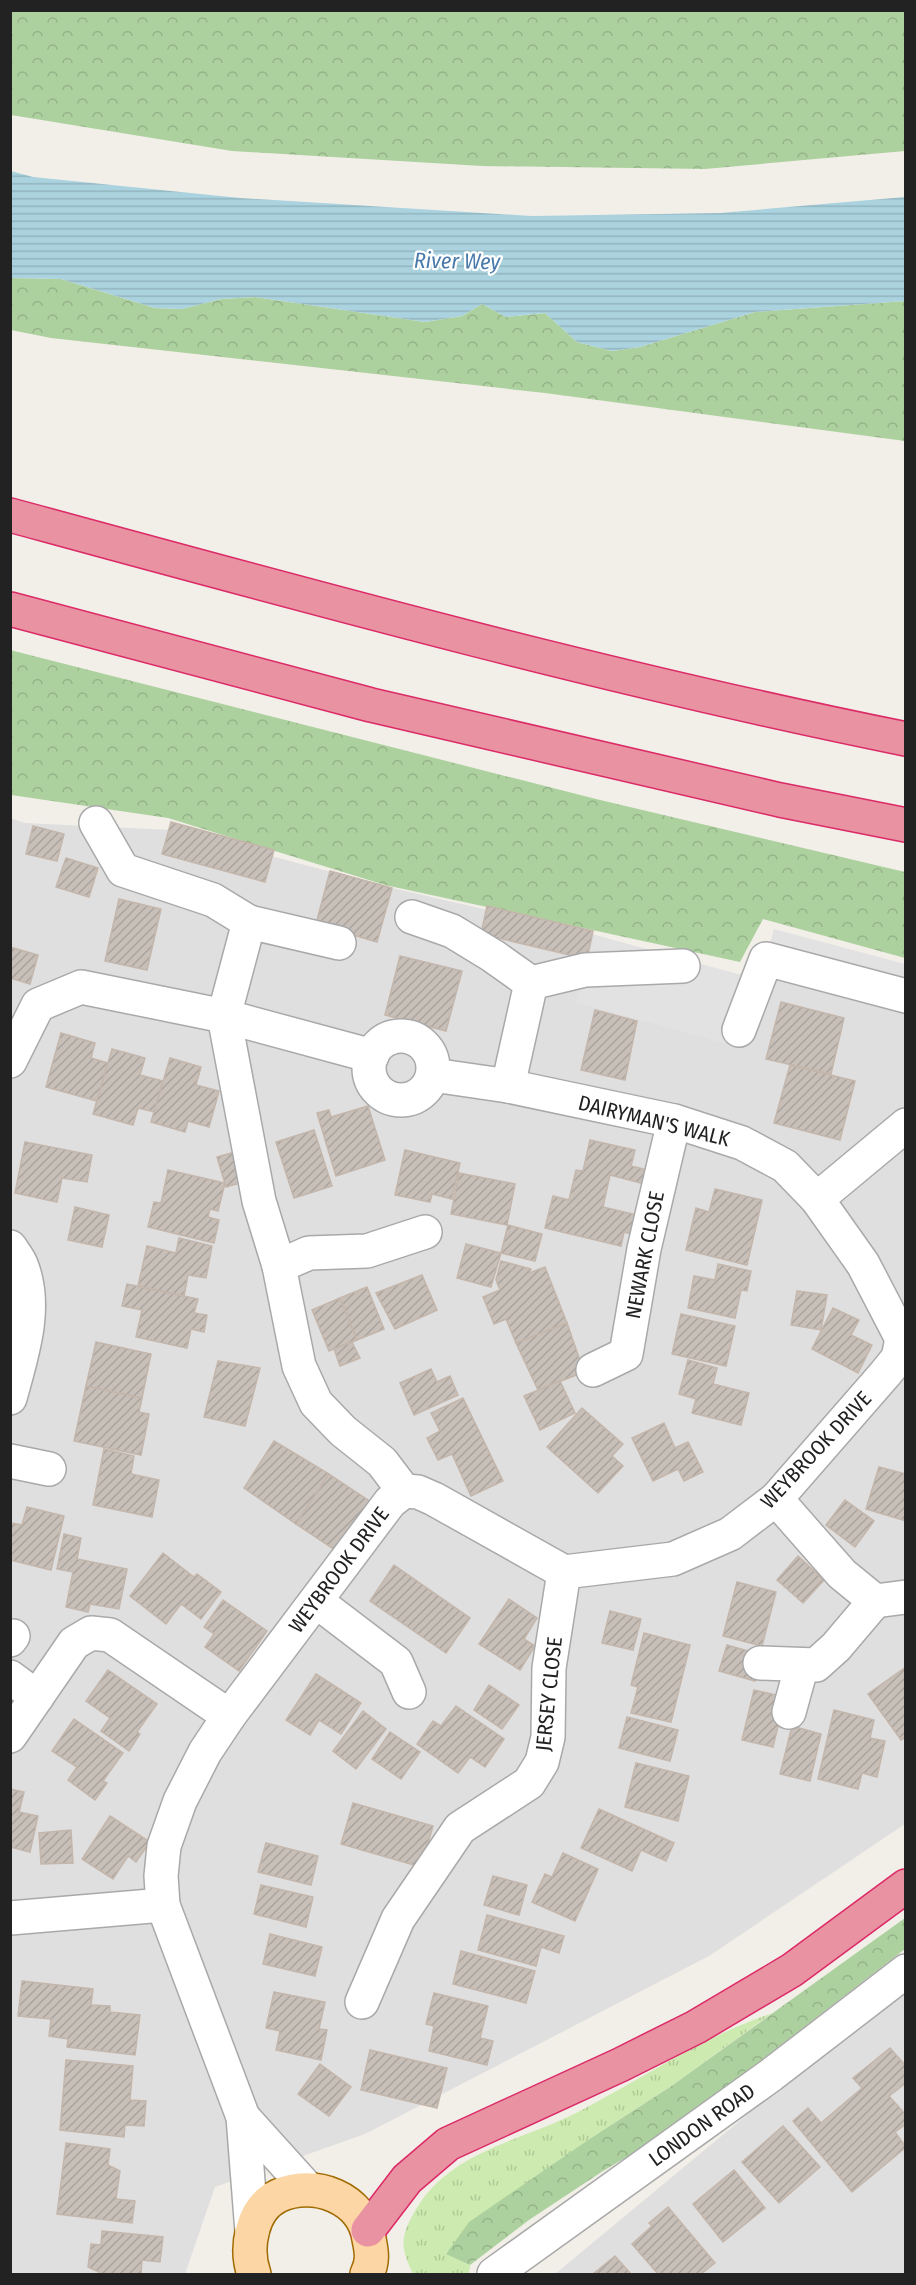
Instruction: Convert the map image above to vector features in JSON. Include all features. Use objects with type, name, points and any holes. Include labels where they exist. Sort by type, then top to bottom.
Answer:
[{"type":"highway","points":[[10,494],[215,571]]},
{"type":"highway","points":[[10,515],[386,618],[810,719],[906,739]]},
{"type":"highway","points":[[10,609],[371,705],[780,800],[906,825]]},
{"type":"highway","points":[[368,2230],[407,2179],[448,2144],[620,2065],[696,2027],[792,1970],[906,1886]]},
{"type":"main road","points":[[254,2274],[249,2250],[252,2232],[262,2210],[277,2197],[308,2189],[345,2200],[359,2213],[368,2230],[375,2271]]},
{"type":"street","points":[[96,823],[123,870],[213,900],[249,922],[339,943]]},
{"type":"street","points":[[412,917],[452,931],[531,983],[585,970],[683,966]]},
{"type":"street","points":[[249,922],[224,1016],[259,1202],[294,1260],[299,1366],[316,1403],[343,1431],[382,1462],[404,1491]]},
{"type":"street","points":[[739,1030],[766,959],[906,996]]},
{"type":"street","points":[[508,1086],[531,983]]},
{"type":"street","points":[[10,1061],[38,1005],[81,987],[224,1016],[372,1056]]},
{"type":"street","points":[[398,1036],[418,1040],[427,1048],[432,1058],[433,1075],[426,1089],[417,1096],[406,1100],[395,1100],[386,1096],[372,1081],[369,1072],[372,1056],[380,1045],[398,1036]]},
{"type":"street","name":"DAIRYMAN'S WALK","points":[[433,1075],[508,1086],[674,1121],[742,1143],[785,1166],[817,1199],[862,1264],[904,1339]]},
{"type":"street","name":"NEWARK CLOSE","points":[[593,1370],[626,1354],[644,1250],[674,1121]]},
{"type":"street","points":[[817,1199],[906,1125]]},
{"type":"street","points":[[294,1260],[367,1251],[426,1232]]},
{"type":"street","points":[[10,1247],[22,1267],[28,1295],[27,1324],[10,1398]]},
{"type":"street","name":"WEYBROOK DRIVE","points":[[252,2232],[243,2117],[163,1905],[161,1876],[164,1846],[180,1800],[205,1752],[229,1716],[390,1502],[404,1491],[418,1492],[434,1499],[564,1572],[673,1559],[730,1534],[776,1499],[892,1366],[898,1358],[904,1339]]},
{"type":"street","points":[[10,1461],[49,1469]]},
{"type":"street","points":[[760,1663],[816,1665],[890,1599],[842,1574],[776,1499]]},
{"type":"street","name":"JERSEY CLOSE","points":[[362,2002],[398,1919],[460,1828],[529,1784],[542,1762],[548,1737],[549,1668],[564,1572]]},
{"type":"street","points":[[316,1601],[396,1662],[409,1692]]},
{"type":"street","points":[[13,1733],[74,1643],[91,1633],[110,1635],[229,1716]]},
{"type":"street","points":[[789,1712],[802,1665]]},
{"type":"street","points":[[10,1677],[38,1697]]},
{"type":"street","points":[[10,1918],[163,1905]]},
{"type":"street","name":"LONDON ROAD","points":[[494,2274],[771,2075],[906,1971]]},
{"type":"street","name":"WEYBROOK DRIVE","points":[[243,2117],[308,2189]]},
{"type":"shaded area","points":[[10,818],[25,823],[172,830],[392,888],[595,935],[737,976],[775,949],[905,981],[905,1824],[709,1956],[365,2134],[215,2187],[185,2274],[11,2274]]},
{"type":"shaded area","points":[[774,929],[905,964],[905,996],[766,959]]},
{"type":"shaded area","points":[[595,935],[745,976],[727,1044],[576,1002]]},
{"type":"shaded area","points":[[905,1987],[905,2274],[555,2274],[847,2032]]},
{"type":"green space","points":[[10,11],[905,11],[905,151],[705,169],[482,166],[232,151],[11,115]]},
{"type":"green space","points":[[11,278],[61,279],[155,308],[182,309],[221,299],[255,297],[425,322],[462,316],[482,304],[506,317],[545,313],[577,342],[612,351],[640,347],[755,312],[905,301],[905,441],[545,393],[51,338],[11,330]]},
{"type":"green space","points":[[10,650],[596,799],[905,872],[905,958],[763,919],[740,962],[385,885],[168,818],[11,795]]},
{"type":"green space","points":[[905,1918],[905,1949],[667,2133],[603,2171],[529,2220],[470,2265],[446,2254],[469,2222],[670,2087]]},
{"type":"green space","points":[[772,2013],[670,2087],[591,2138],[446,2253],[470,2265],[469,2274],[413,2274],[404,2249],[404,2235],[415,2211],[430,2190],[448,2174],[489,2149],[580,2111],[707,2041]]},
{"type":"water","name":"River Wey","points":[[11,171],[33,177],[240,198],[532,216],[720,213],[905,197],[905,301],[755,312],[640,347],[612,351],[577,342],[545,313],[506,317],[482,304],[462,316],[425,322],[255,297],[221,299],[182,309],[155,308],[61,279],[11,278]]},
{"type":"building","points":[[171,822],[274,850],[265,882],[162,854]]},
{"type":"building","points":[[33,826],[64,834],[57,861],[26,854]]},
{"type":"building","points":[[66,858],[98,868],[89,897],[56,887]]},
{"type":"building","points":[[330,871],[392,888],[377,942],[316,924]]},
{"type":"building","points":[[119,899],[161,909],[147,970],[105,961]]},
{"type":"building","points":[[487,906],[593,931],[587,959],[481,934]]},
{"type":"building","points":[[10,947],[38,955],[30,984],[10,978]]},
{"type":"building","points":[[400,956],[462,971],[446,1031],[385,1015]]},
{"type":"building","points":[[781,1002],[844,1018],[831,1074],[766,1059]]},
{"type":"building","points":[[595,1010],[637,1021],[625,1080],[581,1070]]},
{"type":"building","points":[[61,1033],[95,1043],[91,1058],[108,1063],[97,1101],[46,1087]]},
{"type":"building","points":[[112,1049],[145,1058],[140,1075],[163,1081],[155,1112],[138,1108],[133,1125],[93,1114]]},
{"type":"building","points":[[170,1058],[201,1067],[196,1085],[219,1091],[209,1127],[188,1121],[185,1132],[151,1122]]},
{"type":"building","points":[[790,1065],[855,1081],[840,1140],[774,1123]]},
{"type":"building","points":[[368,1106],[385,1160],[336,1176],[317,1113],[329,1110],[331,1117]]},
{"type":"building","points":[[314,1130],[332,1186],[294,1198],[276,1142]]},
{"type":"building","points":[[590,1140],[635,1150],[631,1166],[648,1170],[645,1184],[610,1175],[603,1207],[637,1215],[632,1234],[624,1232],[621,1246],[545,1228],[553,1196],[569,1200],[576,1170],[583,1171]]},
{"type":"building","points":[[25,1142],[92,1155],[87,1182],[62,1178],[57,1202],[15,1193]]},
{"type":"building","points":[[405,1150],[460,1163],[452,1199],[432,1194],[430,1202],[395,1195]]},
{"type":"building","points":[[235,1152],[243,1182],[226,1187],[217,1157]]},
{"type":"building","points":[[168,1170],[225,1183],[218,1211],[210,1209],[208,1217],[219,1220],[214,1243],[148,1227],[154,1202],[161,1203]]},
{"type":"building","points":[[459,1173],[515,1184],[507,1225],[451,1214]]},
{"type":"building","points":[[715,1189],[762,1200],[747,1265],[686,1250],[696,1208],[709,1212]]},
{"type":"building","points":[[75,1207],[109,1215],[102,1247],[68,1240]]},
{"type":"building","points":[[508,1225],[542,1234],[535,1261],[501,1253]]},
{"type":"building","points":[[179,1238],[212,1246],[206,1278],[188,1275],[184,1296],[138,1286],[147,1246],[176,1253]]},
{"type":"building","points":[[466,1244],[501,1253],[491,1287],[457,1278]]},
{"type":"building","points":[[501,1261],[531,1269],[529,1273],[545,1267],[567,1323],[516,1343],[506,1319],[494,1324],[483,1297],[500,1290],[496,1280]]},
{"type":"building","points":[[718,1264],[751,1271],[747,1291],[741,1290],[735,1318],[688,1308],[694,1276],[715,1280]]},
{"type":"building","points":[[422,1275],[437,1310],[395,1329],[376,1293]]},
{"type":"building","points":[[127,1284],[198,1299],[194,1313],[207,1315],[204,1332],[191,1329],[187,1348],[136,1337],[142,1310],[122,1306]]},
{"type":"building","points":[[367,1287],[384,1329],[357,1340],[340,1298]]},
{"type":"building","points":[[797,1291],[827,1295],[821,1330],[791,1325]]},
{"type":"building","points":[[340,1298],[357,1340],[329,1351],[312,1310]]},
{"type":"building","points":[[833,1308],[859,1320],[851,1335],[872,1345],[858,1373],[812,1349]]},
{"type":"building","points":[[681,1314],[735,1326],[726,1366],[672,1354]]},
{"type":"building","points":[[567,1323],[584,1372],[538,1390],[516,1343]]},
{"type":"building","points":[[96,1342],[151,1354],[142,1398],[86,1386]]},
{"type":"building","points":[[352,1342],[360,1358],[340,1366],[334,1349]]},
{"type":"building","points":[[688,1360],[717,1368],[713,1384],[749,1393],[741,1425],[692,1413],[696,1399],[679,1394]]},
{"type":"building","points":[[218,1361],[260,1368],[245,1426],[204,1417]]},
{"type":"building","points":[[431,1369],[437,1382],[450,1376],[458,1395],[414,1415],[400,1383]]},
{"type":"building","points":[[560,1381],[575,1413],[540,1430],[524,1396]]},
{"type":"building","points":[[86,1386],[142,1398],[139,1412],[149,1414],[141,1455],[74,1441]]},
{"type":"building","points":[[463,1398],[503,1481],[471,1496],[452,1454],[438,1460],[427,1438],[440,1431],[431,1413]]},
{"type":"building","points":[[582,1408],[623,1444],[612,1456],[623,1466],[598,1493],[547,1447]]},
{"type":"building","points":[[664,1423],[675,1448],[688,1442],[703,1472],[684,1481],[678,1469],[653,1481],[632,1438]]},
{"type":"building","points":[[274,1441],[329,1474],[296,1524],[244,1488]]},
{"type":"building","points":[[104,1449],[134,1456],[131,1474],[159,1480],[152,1517],[93,1505]]},
{"type":"building","points":[[879,1467],[906,1474],[906,1521],[866,1509]]},
{"type":"building","points":[[329,1474],[371,1502],[338,1552],[296,1524]]},
{"type":"building","points":[[845,1500],[874,1521],[855,1547],[826,1525]]},
{"type":"building","points":[[27,1507],[64,1516],[51,1570],[10,1560],[11,1523],[22,1525]]},
{"type":"building","points":[[64,1534],[81,1538],[77,1559],[127,1569],[119,1609],[90,1604],[88,1612],[66,1607],[73,1572],[57,1569]]},
{"type":"building","points":[[163,1553],[194,1577],[197,1574],[221,1592],[201,1619],[181,1604],[166,1624],[130,1596]]},
{"type":"building","points":[[798,1556],[824,1580],[803,1603],[777,1580]]},
{"type":"building","points":[[394,1565],[470,1618],[446,1653],[370,1601]]},
{"type":"building","points":[[737,1582],[776,1592],[762,1646],[723,1636]]},
{"type":"building","points":[[509,1599],[537,1618],[524,1639],[535,1646],[520,1670],[479,1644]]},
{"type":"building","points":[[223,1600],[267,1631],[239,1671],[205,1647],[214,1634],[204,1627]]},
{"type":"building","points":[[610,1611],[641,1619],[633,1650],[602,1643]]},
{"type":"building","points":[[644,1633],[690,1645],[671,1722],[631,1713],[638,1687],[631,1685]]},
{"type":"building","points":[[727,1645],[762,1655],[755,1681],[719,1671]]},
{"type":"building","points":[[906,1667],[906,1737],[901,1740],[868,1694]]},
{"type":"building","points":[[108,1670],[157,1704],[137,1732],[140,1734],[129,1751],[101,1731],[110,1718],[86,1701]]},
{"type":"building","points":[[316,1674],[361,1703],[341,1734],[319,1720],[310,1735],[286,1720]]},
{"type":"building","points":[[489,1685],[519,1705],[502,1729],[474,1710]]},
{"type":"building","points":[[754,1690],[785,1697],[773,1747],[742,1740]]},
{"type":"building","points":[[456,1706],[504,1739],[485,1767],[470,1757],[458,1773],[417,1744],[433,1721],[441,1726]]},
{"type":"building","points":[[834,1710],[874,1720],[870,1738],[885,1741],[877,1777],[862,1773],[858,1789],[818,1779]]},
{"type":"building","points":[[363,1711],[386,1729],[356,1769],[333,1751]]},
{"type":"building","points":[[627,1717],[678,1730],[670,1761],[619,1748]]},
{"type":"building","points":[[74,1719],[123,1753],[103,1781],[107,1783],[95,1800],[68,1780],[77,1767],[52,1751]]},
{"type":"building","points":[[792,1726],[821,1734],[810,1781],[780,1774]]},
{"type":"building","points":[[390,1732],[420,1752],[401,1779],[372,1759]]},
{"type":"building","points":[[636,1763],[689,1776],[678,1821],[625,1807]]},
{"type":"building","points":[[10,1789],[24,1792],[19,1812],[38,1816],[30,1852],[10,1847]]},
{"type":"building","points":[[353,1803],[433,1826],[421,1867],[341,1844]]},
{"type":"building","points":[[599,1809],[674,1843],[666,1861],[641,1850],[632,1871],[581,1848]]},
{"type":"building","points":[[110,1816],[150,1842],[136,1862],[128,1856],[113,1879],[82,1859]]},
{"type":"building","points":[[71,1830],[73,1863],[41,1864],[39,1833]]},
{"type":"building","points":[[266,1843],[318,1856],[311,1885],[258,1872]]},
{"type":"building","points":[[563,1853],[598,1869],[575,1921],[532,1902],[545,1874],[552,1877]]},
{"type":"building","points":[[493,1876],[527,1885],[519,1915],[484,1905]]},
{"type":"building","points":[[261,1885],[313,1897],[306,1927],[254,1914]]},
{"type":"building","points":[[487,1915],[564,1936],[559,1953],[541,1947],[536,1966],[478,1950]]},
{"type":"building","points":[[270,1934],[322,1947],[315,1976],[263,1964]]},
{"type":"building","points":[[461,1951],[535,1971],[526,2003],[453,1984]]},
{"type":"building","points":[[22,1981],[93,1989],[91,2005],[110,2006],[110,2012],[140,2015],[135,2055],[67,2047],[68,2039],[49,2036],[51,2019],[18,2016]]},
{"type":"building","points":[[274,1992],[325,2002],[319,2029],[327,2030],[321,2060],[276,2050],[280,2031],[266,2028]]},
{"type":"building","points":[[434,1993],[488,2006],[480,2038],[493,2041],[487,2065],[429,2051],[434,2026],[426,2024]]},
{"type":"building","points":[[890,2048],[906,2066],[906,2083],[889,2096],[906,2115],[906,2124],[895,2132],[906,2147],[852,2192],[793,2121],[808,2108],[821,2123],[862,2088],[853,2078]]},
{"type":"building","points":[[370,2050],[447,2068],[437,2108],[361,2090]]},
{"type":"building","points":[[66,2060],[133,2066],[130,2100],[146,2101],[144,2126],[125,2125],[124,2137],[60,2130]]},
{"type":"building","points":[[320,2064],[351,2087],[329,2116],[298,2094]]},
{"type":"building","points":[[783,2126],[820,2167],[779,2203],[742,2162]]},
{"type":"building","points":[[66,2143],[110,2149],[108,2165],[120,2171],[116,2199],[135,2201],[132,2223],[57,2214]]},
{"type":"building","points":[[734,2170],[765,2208],[723,2242],[693,2204]]},
{"type":"building","points":[[668,2207],[715,2263],[701,2274],[658,2274],[632,2244],[652,2226],[649,2223]]},
{"type":"building","points":[[102,2231],[163,2237],[160,2262],[142,2260],[141,2274],[99,2274],[88,2267],[91,2244],[101,2245]]},
{"type":"building","points":[[615,2256],[631,2274],[593,2274]]}]
